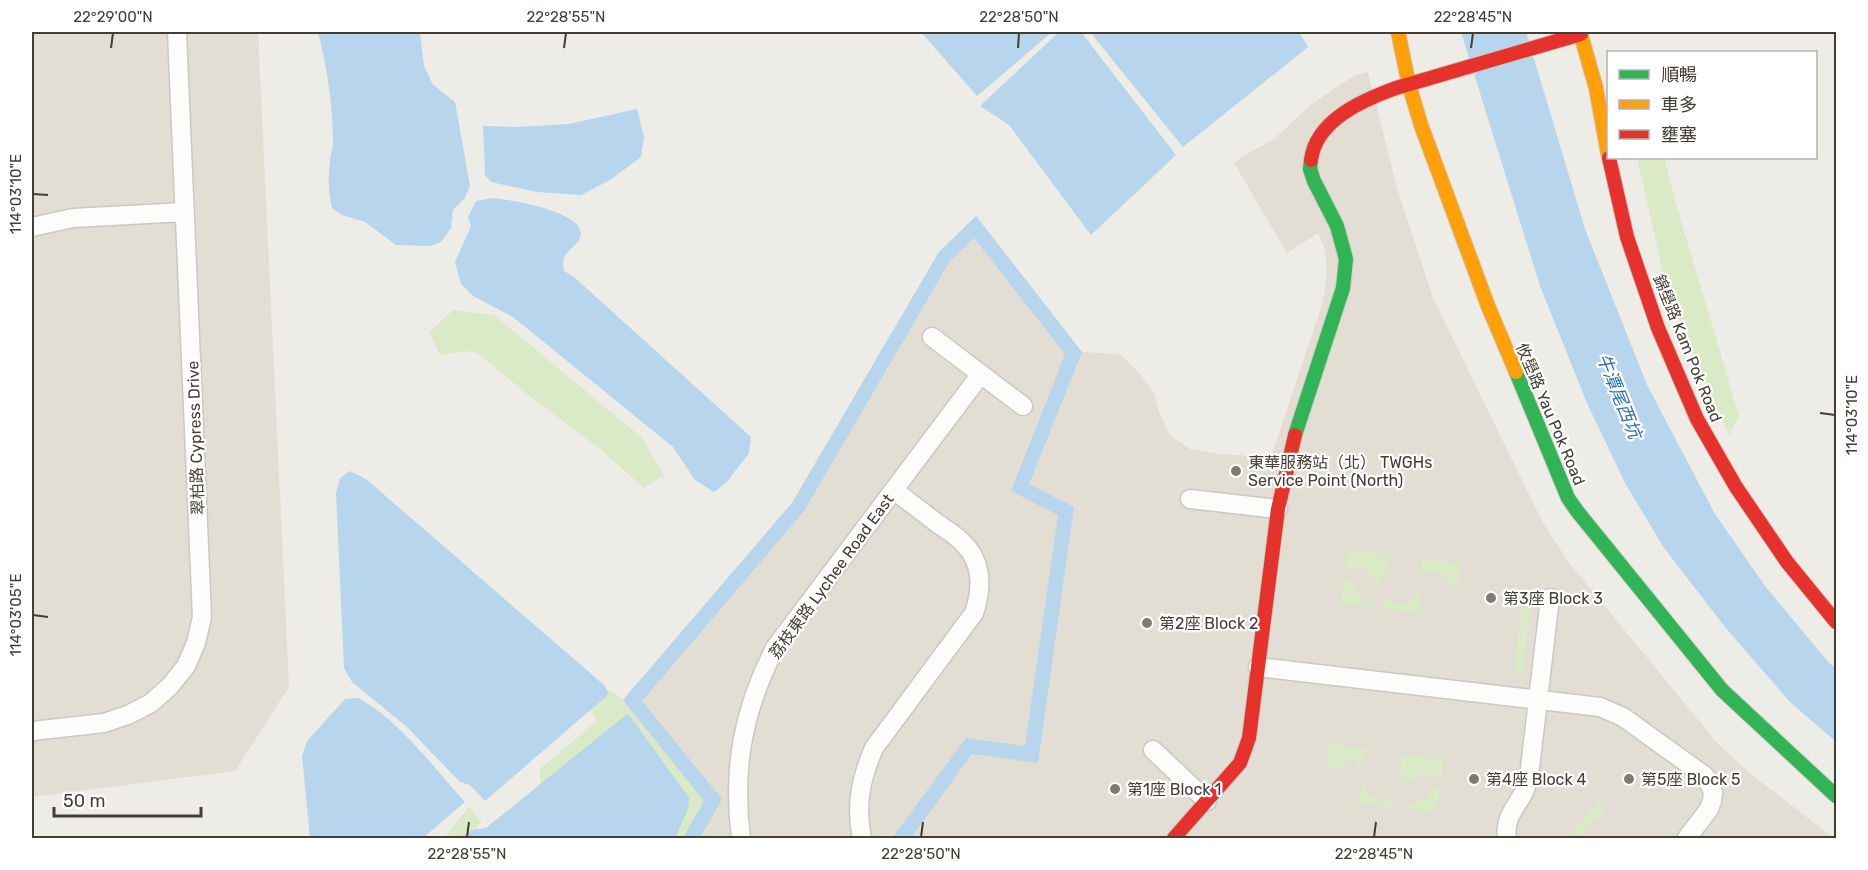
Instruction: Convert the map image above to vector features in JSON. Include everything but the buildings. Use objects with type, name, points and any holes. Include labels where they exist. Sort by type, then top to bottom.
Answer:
[{"type":"street","name":"翠柏路 Cypress Drive","points":[[32,731],[104,723],[129,716],[151,703],[170,686],[186,666],[196,642],[202,617],[177,32]]},
{"type":"street","name":"攸壆路 Yau Pok Road","points":[[1398,32],[1408,85],[1462,238],[1568,498],[1722,690],[1836,796]]},
{"type":"street","points":[[1174,838],[1240,763],[1249,738],[1278,509],[1292,446],[1343,288],[1346,260],[1337,226],[1310,169],[1312,152],[1318,137],[1328,125],[1366,99],[1581,33]]},
{"type":"street","name":"錦壆路 Kam Pok Road","points":[[1581,33],[1596,88],[1607,146]]},
{"type":"street","name":"錦壆路 Kam Pok Road","points":[[1610,159],[1626,237],[1658,328],[1697,419],[1736,487],[1780,552],[1836,622]]},
{"type":"street","points":[[32,227],[73,218],[185,212]]},
{"type":"street","points":[[932,337],[1023,406]]},
{"type":"street","name":"荔枝東路 Lychee Road East","points":[[741,838],[737,810],[740,754],[747,717],[762,673],[775,648],[981,374]]},
{"type":"street","points":[[862,838],[859,824],[861,785],[874,748],[974,613],[981,584],[973,556],[964,544],[894,490]]},
{"type":"street","points":[[1190,499],[1278,509]]},
{"type":"street","points":[[1507,838],[1509,816],[1522,795],[1529,776],[1550,598]]},
{"type":"street","points":[[1258,667],[1600,707],[1618,715],[1705,776],[1713,792],[1712,801],[1709,809],[1687,838]]},
{"type":"street","points":[[1154,750],[1207,801]]},
{"type":"shaded area","points":[[32,32],[258,32],[289,687],[235,771],[32,797]]},
{"type":"shaded area","points":[[1368,72],[1397,188],[1433,298],[1543,523],[1567,560],[1718,744],[1752,775],[1834,838],[683,838],[623,700],[792,503],[939,252],[976,216],[1082,352],[1120,354],[1139,373],[1154,392],[1159,412],[1170,435],[1190,449],[1220,454],[1271,457],[1320,311],[1327,266],[1324,247],[1318,233],[1287,253],[1234,163],[1244,155],[1273,140],[1308,107],[1353,76]]},
{"type":"green space","points":[[1637,159],[1664,159],[1739,416],[1729,435],[1668,294]]},
{"type":"green space","points":[[453,310],[494,315],[641,437],[664,475],[644,488],[600,449],[479,354],[469,351],[440,355],[429,332]]},
{"type":"green space","points":[[1347,550],[1391,555],[1379,589],[1371,573],[1361,567],[1353,570],[1346,567]]},
{"type":"green space","points":[[1419,558],[1459,564],[1461,566],[1459,580],[1455,583],[1449,582],[1436,571],[1424,575]]},
{"type":"green space","points":[[1347,578],[1351,579],[1360,599],[1368,604],[1374,602],[1372,608],[1341,604],[1343,582]]},
{"type":"green space","points":[[1419,590],[1422,614],[1384,609],[1385,599],[1395,603],[1408,601]]},
{"type":"green space","points":[[1523,598],[1531,601],[1524,667],[1513,679]]},
{"type":"green space","points":[[585,679],[619,696],[704,801],[708,835],[706,838],[669,838],[540,803],[540,769],[597,721],[580,693]]},
{"type":"green space","points":[[1329,744],[1367,749],[1360,768],[1355,760],[1349,759],[1337,768],[1330,767],[1326,762]]},
{"type":"green space","points":[[1400,754],[1442,759],[1444,762],[1442,775],[1433,778],[1423,773],[1402,783]]},
{"type":"green space","points":[[1363,782],[1371,796],[1386,801],[1394,799],[1393,808],[1356,803]]},
{"type":"green space","points":[[1432,787],[1438,787],[1440,790],[1437,811],[1433,813],[1403,808],[1404,804],[1421,801]]},
{"type":"green space","points":[[1598,801],[1604,806],[1598,819],[1584,828],[1582,838],[1569,838]]},
{"type":"green space","points":[[469,807],[481,821],[470,838],[444,838]]},
{"type":"water","points":[[318,32],[420,32],[424,66],[433,85],[455,102],[470,186],[465,198],[453,210],[451,228],[441,242],[430,246],[396,245],[365,222],[342,215],[332,208],[329,179],[333,143],[332,115],[327,73]]},
{"type":"water","points":[[921,32],[1052,32],[977,96]]},
{"type":"water","points":[[1059,32],[1081,32],[1176,155],[1091,235],[1009,125],[980,106]]},
{"type":"water","points":[[1090,32],[1299,32],[1308,47],[1183,147]]},
{"type":"water","name":"牛潭尾西坑","points":[[1461,32],[1526,32],[1585,229],[1647,385],[1715,514],[1765,586],[1829,663],[1836,668],[1836,742],[1789,701],[1725,627],[1664,548],[1625,483],[1587,403],[1540,286]]},
{"type":"water","points":[[637,109],[644,137],[641,157],[610,180],[581,195],[537,192],[491,182],[485,175],[483,126],[569,124]]},
{"type":"water","points":[[492,198],[547,209],[574,222],[580,230],[579,240],[565,256],[564,271],[574,277],[751,437],[749,453],[726,483],[714,492],[695,480],[673,447],[513,317],[473,296],[461,284],[455,262],[471,226],[468,217],[476,201]]},
{"type":"water","points":[[976,216],[1082,352],[1029,484],[1074,507],[1038,763],[972,754],[913,835],[917,838],[892,838],[966,738],[1025,746],[1058,515],[1011,491],[1065,354],[974,238],[950,261],[804,511],[642,701],[722,799],[700,838],[683,838],[704,801],[623,700],[792,503],[939,252]]},
{"type":"water","points":[[350,471],[366,479],[604,685],[609,694],[485,801],[470,785],[460,782],[407,727],[352,682],[344,668],[336,493],[340,478]]},
{"type":"water","points":[[358,698],[373,707],[401,731],[465,802],[423,838],[310,838],[302,756],[307,741],[345,699]]},
{"type":"water","points":[[627,714],[689,798],[688,809],[675,838],[460,838],[472,830],[486,828]]},
{"type":"traffic: fast","points":[[1295,435],[1343,288],[1346,259],[1337,226],[1314,181],[1310,169],[1311,160]]},
{"type":"traffic: fast","points":[[1516,372],[1568,498],[1577,511],[1722,690],[1836,796]]},
{"type":"traffic: slow","points":[[1398,32],[1409,85],[1421,125],[1488,306],[1516,372]]},
{"type":"traffic: slow","points":[[1580,32],[1596,88],[1607,148]]},
{"type":"traffic: jam","points":[[1311,160],[1315,146],[1331,123],[1370,99],[1396,88],[1581,34]]},
{"type":"traffic: jam","points":[[1609,159],[1627,237],[1658,328],[1697,419],[1736,487],[1787,562],[1836,622]]},
{"type":"traffic: jam","points":[[1174,838],[1240,763],[1249,738],[1278,509],[1295,435]]},
{"type":"place","name":"東華服務站（北） TWGHs Service Point (North)","points":[[1236,471]]},
{"type":"place","name":"第3座 Block 3","points":[[1491,598]]},
{"type":"place","name":"第2座 Block 2","points":[[1147,623]]},
{"type":"place","name":"第4座 Block 4","points":[[1474,779]]},
{"type":"place","name":"第5座 Block 5","points":[[1629,779]]},
{"type":"place","name":"第1座 Block 1","points":[[1115,789]]}]
